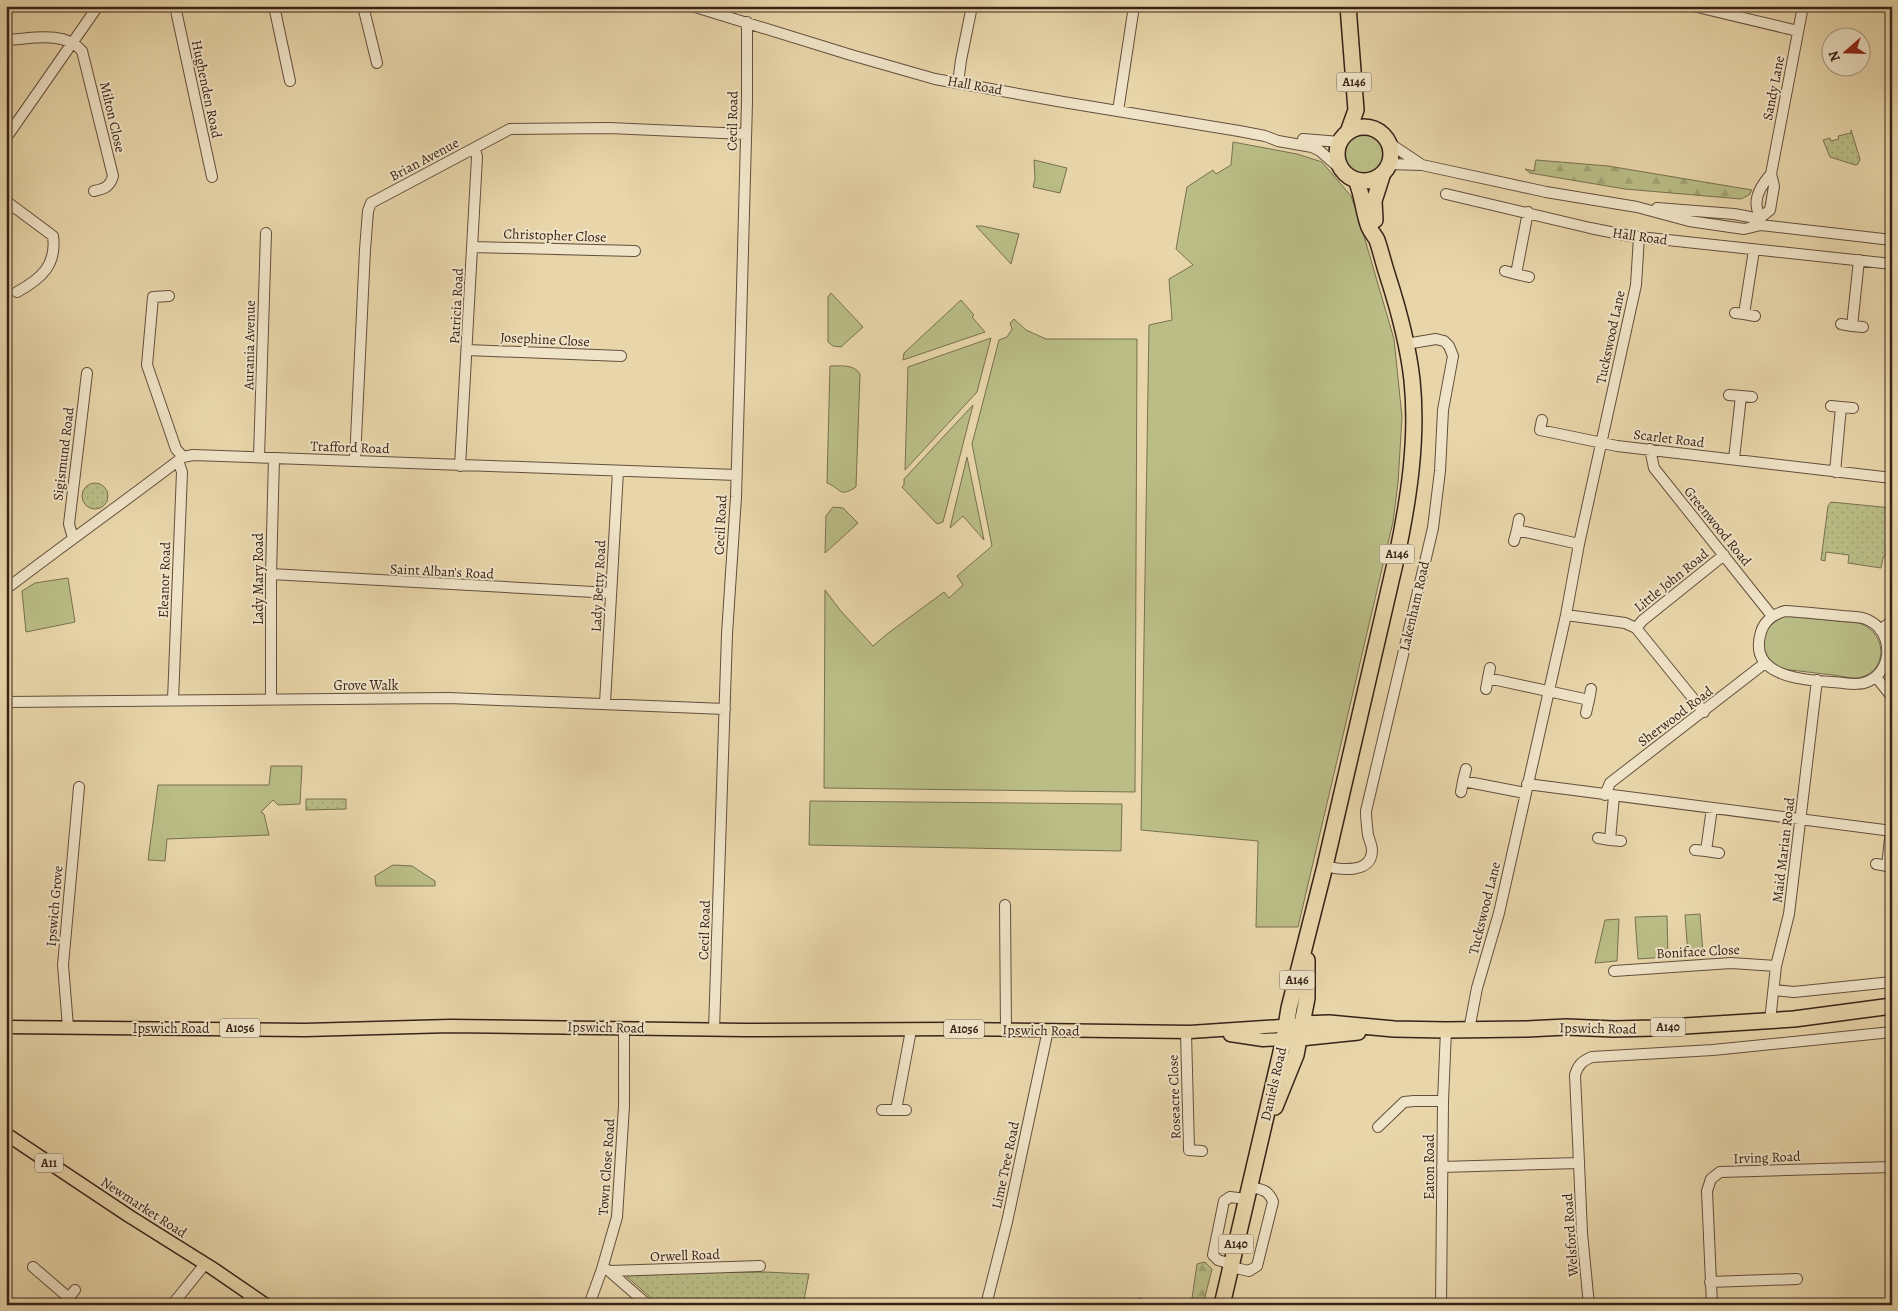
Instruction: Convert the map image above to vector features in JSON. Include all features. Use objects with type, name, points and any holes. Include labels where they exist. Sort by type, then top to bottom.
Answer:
[{"type":"highway","name":"A146","points":[[1343,170],[1338,161],[1338,150],[1356,110],[1348,6]]},
{"type":"highway","name":"A146","points":[[1357,6],[1365,110],[1372,128]]},
{"type":"highway","name":"Hall Road","points":[[1344,137],[1360,128],[1372,128],[1382,134],[1388,143]]},
{"type":"highway","name":"A146","points":[[1386,169],[1391,152],[1388,143]]},
{"type":"highway","name":"Hall Road","points":[[1343,170],[1356,180],[1371,180],[1386,169]]},
{"type":"highway","name":"Lakenham Road","points":[[1376,240],[1374,201],[1386,169]]},
{"type":"highway","name":"Lakenham Road","points":[[1285,1032],[1406,513],[1412,450],[1413,400],[1406,344],[1397,303],[1376,240],[1369,226],[1360,188],[1356,180]]},
{"type":"highway","name":"Lakenham Road","points":[[1301,1031],[1307,998],[1308,934]]},
{"type":"highway","name":"Ipswich Road","points":[[1301,1031],[1329,1023],[1394,1029],[1446,1030],[1527,1029],[1566,1026],[1614,1029],[1653,1028],[1770,1021],[1892,1006]]},
{"type":"highway","name":"Daniels Road","points":[[1222,1305],[1285,1032],[1301,1031],[1296,1055],[1258,1152]]},
{"type":"main road","name":"Ipswich Road","points":[[6,1027],[305,1030],[450,1026],[714,1030],[1285,1032]]},
{"type":"main road","name":"Newmarket Road","points":[[6,1134],[205,1264],[248,1300],[266,1305]]},
{"type":"street","points":[[6,138],[98,6]]},
{"type":"street","name":"Hughenden Road","points":[[175,6],[212,177]]},
{"type":"street","points":[[274,6],[290,81]]},
{"type":"street","points":[[363,6],[377,63]]},
{"type":"street","name":"Hall Road","points":[[692,6],[910,72],[958,83],[1265,136],[1278,141],[1312,147],[1320,151],[1343,170]]},
{"type":"street","points":[[958,83],[972,6]]},
{"type":"street","points":[[1118,111],[1134,6]]},
{"type":"street","points":[[1692,6],[1798,31]]},
{"type":"street","name":"Sandy Lane","points":[[1761,221],[1757,207],[1760,187],[1771,174],[1803,6]]},
{"type":"street","name":"Cecil Road","points":[[714,1030],[727,634],[736,475],[747,22]]},
{"type":"street","points":[[6,40],[49,37],[61,38],[72,43]]},
{"type":"street","name":"Milton Close","points":[[72,43],[77,45],[84,57],[113,176],[107,187],[94,191]]},
{"type":"street","name":"Brian Avenue","points":[[355,460],[368,211],[371,202],[510,129],[609,128],[745,134]]},
{"type":"street","name":"Hall Road","points":[[1265,136],[1279,135],[1316,141],[1344,137]]},
{"type":"street","name":"Hall Road","points":[[1388,143],[1422,165]]},
{"type":"street","name":"Patricia Road","points":[[460,466],[473,246],[477,157],[475,148]]},
{"type":"street","name":"Hall Road","points":[[1386,169],[1422,165],[1546,192],[1637,207],[1688,221],[1744,229],[1761,221],[1892,240]]},
{"type":"street","name":"Hall Road","points":[[1446,194],[1590,228],[1640,237],[1892,264]]},
{"type":"street","points":[[6,201],[53,236],[54,247],[51,261],[45,272],[32,284],[17,292]]},
{"type":"street","points":[[1516,274],[1528,212]]},
{"type":"street","name":"Aurania Avenue","points":[[259,457],[266,233]]},
{"type":"street","name":"Tuckswood Lane","points":[[1469,1030],[1476,988],[1499,913],[1566,615],[1579,544],[1636,285],[1640,237]]},
{"type":"street","name":"Christopher Close","points":[[473,246],[635,252]]},
{"type":"street","points":[[1754,250],[1739,313],[1755,316]]},
{"type":"street","points":[[1841,324],[1858,326],[1859,260]]},
{"type":"street","points":[[1505,271],[1529,277]]},
{"type":"street","name":"Eleanor Road","points":[[169,296],[150,295],[147,365],[181,459],[173,700]]},
{"type":"street","name":"Lakenham Road","points":[[1325,866],[1342,870],[1361,867],[1368,863],[1372,855],[1373,847],[1369,836],[1366,811],[1433,528],[1440,471],[1443,410],[1453,356],[1449,346],[1444,341],[1436,339],[1406,344]]},
{"type":"street","name":"Josephine Close","points":[[467,350],[621,356]]},
{"type":"street","name":"Sigismund Road","points":[[73,538],[69,524],[86,372]]},
{"type":"street","points":[[1729,394],[1752,397]]},
{"type":"street","points":[[1734,459],[1741,396]]},
{"type":"street","points":[[1835,472],[1836,407],[1853,408]]},
{"type":"street","points":[[1540,430],[1602,443]]},
{"type":"street","name":"Scarlet Road","points":[[1602,443],[1892,478]]},
{"type":"street","name":"Greenwood Road","points":[[1650,449],[1654,468],[1772,616]]},
{"type":"street","name":"Trafford Road","points":[[181,459],[193,455],[214,455],[460,466],[736,475]]},
{"type":"street","name":"Lady Mary Road","points":[[271,699],[271,574],[274,458]]},
{"type":"street","points":[[6,589],[181,459]]},
{"type":"street","name":"Lady Betty Road","points":[[605,703],[618,471]]},
{"type":"street","points":[[1514,541],[1519,519]]},
{"type":"street","points":[[1517,530],[1579,544]]},
{"type":"street","name":"Little John Road","points":[[1636,628],[1643,620],[1724,555]]},
{"type":"street","name":"Saint Alban's Road","points":[[271,574],[611,593]]},
{"type":"street","points":[[1785,610],[1869,620],[1880,630],[1886,641],[1889,652],[1888,660],[1876,677],[1868,682],[1858,684],[1786,676],[1774,672],[1765,663],[1760,652],[1759,638],[1762,627],[1772,616],[1785,610]]},
{"type":"street","name":"Little John Road","points":[[1566,615],[1625,623],[1636,628],[1704,712]]},
{"type":"street","points":[[1880,630],[1892,621]]},
{"type":"street","name":"Sherwood Road","points":[[1609,795],[1610,783],[1765,663]]},
{"type":"street","points":[[1490,668],[1487,684],[1548,691],[1589,700]]},
{"type":"street","points":[[1876,677],[1892,697]]},
{"type":"street","name":"Maid Marian Road","points":[[1770,1021],[1776,966],[1789,914],[1817,680]]},
{"type":"street","points":[[1586,712],[1591,689]]},
{"type":"street","name":"Grove Walk","points":[[6,702],[449,698],[725,709]]},
{"type":"street","points":[[1466,769],[1462,787],[1609,795],[1891,830],[1890,866],[1876,864]]},
{"type":"street","name":"Ipswich Grove","points":[[68,1027],[64,965],[79,787]]},
{"type":"street","points":[[1609,795],[1610,840]]},
{"type":"street","points":[[1706,851],[1712,808]]},
{"type":"street","points":[[1598,838],[1621,841]]},
{"type":"street","points":[[1695,850],[1719,853]]},
{"type":"street","points":[[1005,905],[1006,1030]]},
{"type":"street","name":"Boniface Close","points":[[1618,973],[1731,963],[1776,966]]},
{"type":"street","points":[[1774,990],[1794,992],[1892,982]]},
{"type":"street","name":"Town Close Road","points":[[589,1305],[606,1270],[618,1217],[624,1106],[624,1028]]},
{"type":"street","points":[[896,1110],[911,1030]]},
{"type":"street","name":"Lime Tree Road","points":[[986,1305],[1007,1222],[1048,1030]]},
{"type":"street","name":"Eaton Road","points":[[1441,1305],[1443,1101],[1446,1030]]},
{"type":"street","name":"Roseacre Close","points":[[1186,1032],[1189,1150],[1202,1151]]},
{"type":"street","name":"Ipswich Road","points":[[1609,1056],[1731,1049],[1892,1032]]},
{"type":"street","name":"Welsford Road","points":[[1589,1305],[1582,1233],[1575,1075],[1578,1066],[1585,1060],[1592,1057],[1609,1056]]},
{"type":"street","points":[[1378,1127],[1404,1102],[1443,1101]]},
{"type":"street","points":[[882,1110],[906,1110]]},
{"type":"street","points":[[1442,1167],[1579,1163]]},
{"type":"street","name":"Irving Road","points":[[1712,1305],[1707,1191],[1711,1179],[1720,1172],[1892,1167]]},
{"type":"street","points":[[1265,1190],[1271,1196],[1273,1202],[1257,1266],[1249,1271],[1218,1260],[1213,1254],[1224,1201],[1230,1197],[1248,1193],[1265,1190]]},
{"type":"street","points":[[172,1305],[205,1264]]},
{"type":"street","name":"Orwell Road","points":[[606,1270],[760,1266]]},
{"type":"street","points":[[33,1267],[69,1298]]},
{"type":"street","points":[[606,1270],[648,1305]]},
{"type":"street","points":[[1710,1282],[1798,1279]]},
{"type":"green space","points":[[1851,130],[1860,159],[1858,164],[1855,165],[1830,157],[1823,140],[1830,138],[1831,141],[1839,139],[1838,136],[1851,133]]},
{"type":"green space","points":[[1369,134],[1376,137],[1382,143],[1385,154],[1384,162],[1376,171],[1369,174],[1361,174],[1354,171],[1346,162],[1345,150],[1348,143],[1357,135]]},
{"type":"green space","points":[[1233,142],[1297,154],[1322,162],[1351,196],[1394,339],[1402,417],[1398,483],[1393,522],[1298,927],[1256,927],[1258,841],[1141,830],[1149,325],[1172,320],[1169,279],[1193,265],[1176,249],[1187,187],[1213,170],[1216,174],[1231,165]]},
{"type":"green space","points":[[1034,160],[1067,168],[1060,193],[1033,187],[1035,179]]},
{"type":"green space","points":[[1536,160],[1608,166],[1752,190],[1749,195],[1741,199],[1625,189],[1530,173],[1525,169],[1534,171]]},
{"type":"green space","points":[[976,226],[1019,234],[1011,264]]},
{"type":"green space","points":[[831,293],[863,327],[841,347],[833,346],[828,342],[828,297]]},
{"type":"green space","points":[[961,300],[985,332],[903,360],[904,353]]},
{"type":"green space","points":[[1014,319],[1026,330],[1046,339],[1137,339],[1135,792],[824,788],[825,590],[840,610],[873,646],[944,592],[949,598],[963,585],[957,576],[992,546],[972,444],[999,340],[1007,337],[1012,329],[1010,323]]},
{"type":"green space","points":[[991,338],[977,392],[905,470],[908,367]]},
{"type":"green space","points":[[830,366],[851,367],[860,374],[856,487],[846,492],[827,483]]},
{"type":"green space","points":[[973,405],[943,522],[937,524],[902,487],[904,479]]},
{"type":"green space","points":[[967,457],[984,540],[963,516],[950,528]]},
{"type":"green space","points":[[95,483],[104,487],[108,496],[104,505],[95,509],[86,505],[82,496],[86,487]]},
{"type":"green space","points":[[1831,502],[1892,508],[1892,546],[1883,558],[1881,568],[1848,563],[1849,555],[1826,552],[1825,561],[1821,560],[1828,506]]},
{"type":"green space","points":[[833,507],[843,508],[858,523],[825,553],[826,516]]},
{"type":"green space","points":[[68,578],[75,622],[26,632],[22,591],[35,583]]},
{"type":"green space","points":[[1786,616],[1859,623],[1869,628],[1876,636],[1880,644],[1881,654],[1879,662],[1874,670],[1856,678],[1782,669],[1767,656],[1763,641],[1765,633],[1770,627]]},
{"type":"green space","points":[[271,766],[302,766],[300,804],[278,805],[273,800],[261,812],[264,814],[269,835],[167,839],[165,861],[148,860],[158,785],[269,785]]},
{"type":"green space","points":[[306,799],[346,799],[346,809],[306,810]]},
{"type":"green space","points":[[810,801],[1122,804],[1121,851],[809,845]]},
{"type":"green space","points":[[393,865],[412,866],[435,881],[435,886],[376,886],[375,876]]},
{"type":"green space","points":[[1700,914],[1703,954],[1688,955],[1685,915]]},
{"type":"green space","points":[[1667,916],[1668,957],[1638,959],[1635,917]]},
{"type":"green space","points":[[1619,919],[1617,961],[1595,963],[1605,920]]},
{"type":"green space","points":[[1205,1262],[1212,1269],[1203,1305],[1191,1305],[1197,1264]]},
{"type":"green space","points":[[765,1272],[809,1274],[803,1305],[659,1305],[625,1275],[628,1273]]}]
